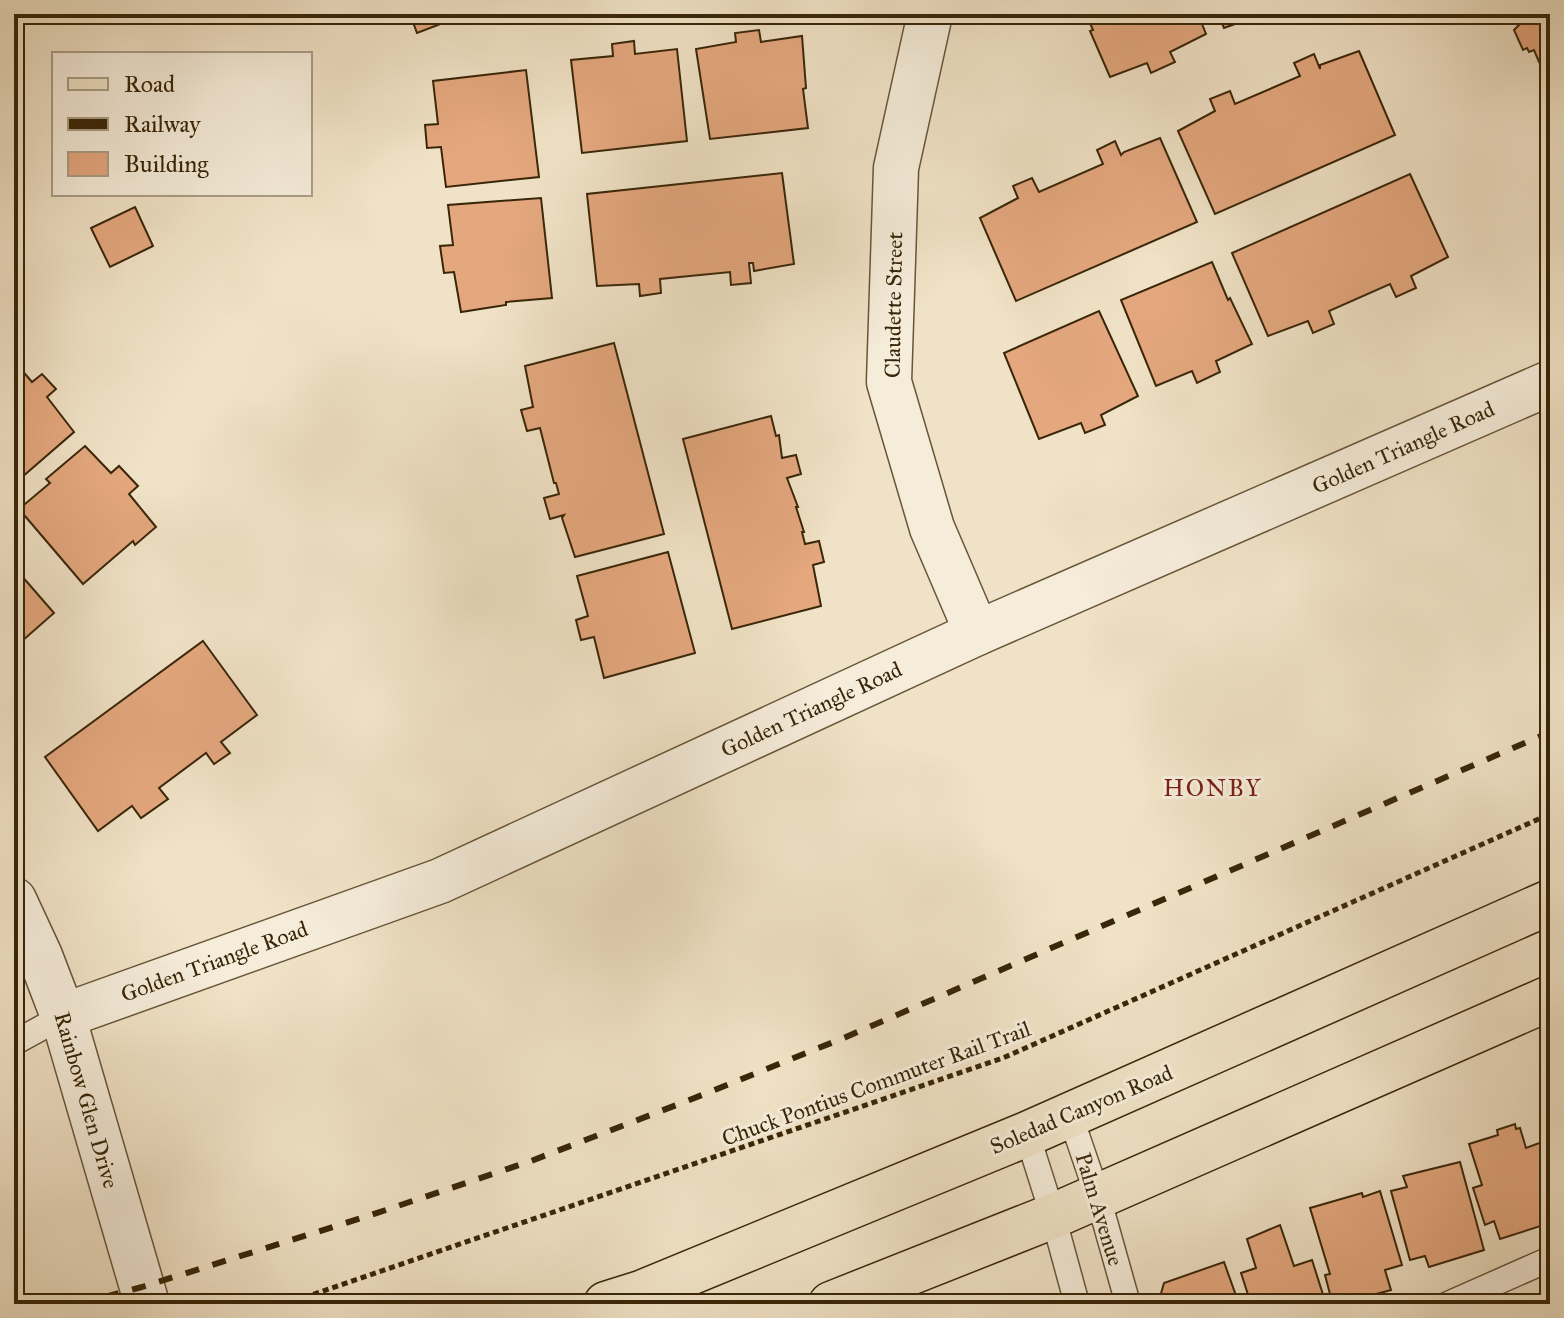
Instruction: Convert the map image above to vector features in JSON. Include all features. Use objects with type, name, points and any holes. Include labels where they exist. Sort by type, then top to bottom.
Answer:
[{"type":"main road","name":"Soledad Canyon Road","points":[[606,1304],[641,1293],[1027,1134],[1550,902]]},
{"type":"main road","points":[[831,1304],[1098,1197],[1550,998]]},
{"type":"street","name":"Claudette Street","points":[[930,14],[896,168],[889,382],[932,528],[977,633]]},
{"type":"street","name":"Golden Triangle Road","points":[[63,1016],[440,881],[977,633],[1550,383]]},
{"type":"street","name":"Rainbow Glen Drive","points":[[14,900],[63,1016],[147,1304]]},
{"type":"lane","points":[[14,1043],[63,1016]]},
{"type":"lane","name":"Palm Avenue","points":[[1070,1115],[1098,1197],[1128,1304]]},
{"type":"lane","points":[[1027,1134],[1077,1304]]},
{"type":"lane","points":[[1448,1304],[1550,1259]]},
{"type":"path","name":"Chuck Pontius Commuter Rail Trail","points":[[285,1304],[1003,1058],[1550,814]]},
{"type":"building","points":[[410,14],[463,14],[464,15],[417,33]]},
{"type":"building","points":[[1086,14],[1198,14],[1206,34],[1170,52],[1175,62],[1151,73],[1147,63],[1110,77]]},
{"type":"building","points":[[1218,14],[1263,14],[1224,28]]},
{"type":"building","points":[[1512,14],[1550,14],[1550,57],[1539,62],[1534,50],[1523,50],[1514,30],[1519,25]]},
{"type":"building","points":[[759,30],[761,42],[802,36],[806,88],[803,89],[808,128],[710,139],[696,49],[736,42],[735,33]]},
{"type":"building","points":[[634,41],[635,54],[677,49],[687,141],[582,153],[571,60],[613,56],[612,44]]},
{"type":"building","points":[[1359,51],[1395,135],[1215,214],[1178,131],[1215,111],[1210,99],[1230,91],[1235,104],[1300,76],[1294,63],[1314,54],[1320,69],[1320,65]]},
{"type":"building","points":[[526,70],[539,177],[446,187],[441,147],[427,148],[425,125],[438,124],[433,81]]},
{"type":"building","points":[[1160,138],[1197,222],[1016,301],[980,218],[1018,198],[1013,186],[1032,178],[1039,192],[1103,164],[1097,150],[1115,141],[1121,155]]},
{"type":"building","points":[[782,173],[794,264],[754,271],[753,263],[749,263],[751,283],[731,285],[730,272],[660,279],[661,293],[640,296],[639,284],[597,286],[587,194]]},
{"type":"building","points":[[1410,174],[1448,257],[1411,276],[1416,288],[1396,297],[1390,284],[1329,311],[1334,324],[1313,333],[1308,321],[1268,336],[1232,253]]},
{"type":"building","points":[[541,198],[552,298],[506,302],[506,305],[461,312],[454,272],[444,273],[440,246],[453,245],[448,205]]},
{"type":"building","points":[[135,207],[153,246],[110,267],[91,228]]},
{"type":"building","points":[[1212,262],[1252,344],[1216,361],[1220,372],[1197,383],[1192,371],[1156,386],[1121,300]]},
{"type":"building","points":[[1099,311],[1138,396],[1101,415],[1105,425],[1085,433],[1081,423],[1039,439],[1004,353]]},
{"type":"building","points":[[614,343],[664,534],[575,557],[562,518],[564,515],[550,519],[544,498],[559,494],[540,428],[527,431],[521,410],[533,407],[525,366]]},
{"type":"building","points":[[14,361],[32,382],[42,374],[56,389],[47,397],[74,432],[14,484]]},
{"type":"building","points":[[771,416],[776,436],[779,435],[782,458],[796,455],[801,474],[787,478],[798,507],[805,544],[819,541],[824,562],[813,565],[821,606],[732,629],[683,439]]},
{"type":"building","points":[[85,446],[111,473],[119,466],[138,486],[129,494],[156,527],[135,545],[133,541],[83,584],[19,509],[50,483],[46,479]]},
{"type":"building","points":[[668,552],[695,653],[604,678],[594,637],[581,640],[576,620],[588,616],[577,576]]},
{"type":"building","points":[[14,567],[54,613],[14,648]]},
{"type":"building","points":[[203,641],[257,715],[221,742],[230,753],[214,764],[206,753],[159,788],[168,799],[141,818],[132,806],[98,831],[45,757]]},
{"type":"building","points":[[1515,1124],[1516,1129],[1520,1128],[1526,1148],[1542,1142],[1550,1166],[1550,1223],[1500,1239],[1494,1221],[1485,1225],[1473,1188],[1482,1185],[1469,1144],[1498,1135],[1497,1130]]},
{"type":"building","points":[[1460,1162],[1484,1250],[1429,1267],[1425,1256],[1410,1260],[1391,1191],[1407,1187],[1403,1176]]},
{"type":"building","points":[[1380,1191],[1402,1265],[1385,1270],[1391,1290],[1339,1304],[1336,1296],[1331,1298],[1325,1275],[1330,1274],[1310,1208]]},
{"type":"building","points":[[1280,1225],[1294,1266],[1312,1260],[1326,1304],[1251,1304],[1241,1273],[1256,1268],[1247,1239]]},
{"type":"building","points":[[1224,1262],[1239,1304],[1163,1304],[1160,1297],[1164,1283]]},
{"type":"railway","points":[[78,1304],[371,1215],[531,1161],[692,1099],[846,1037],[1550,732]]},
{"type":"district","name":"HONBY","points":[[1213,788]]}]
